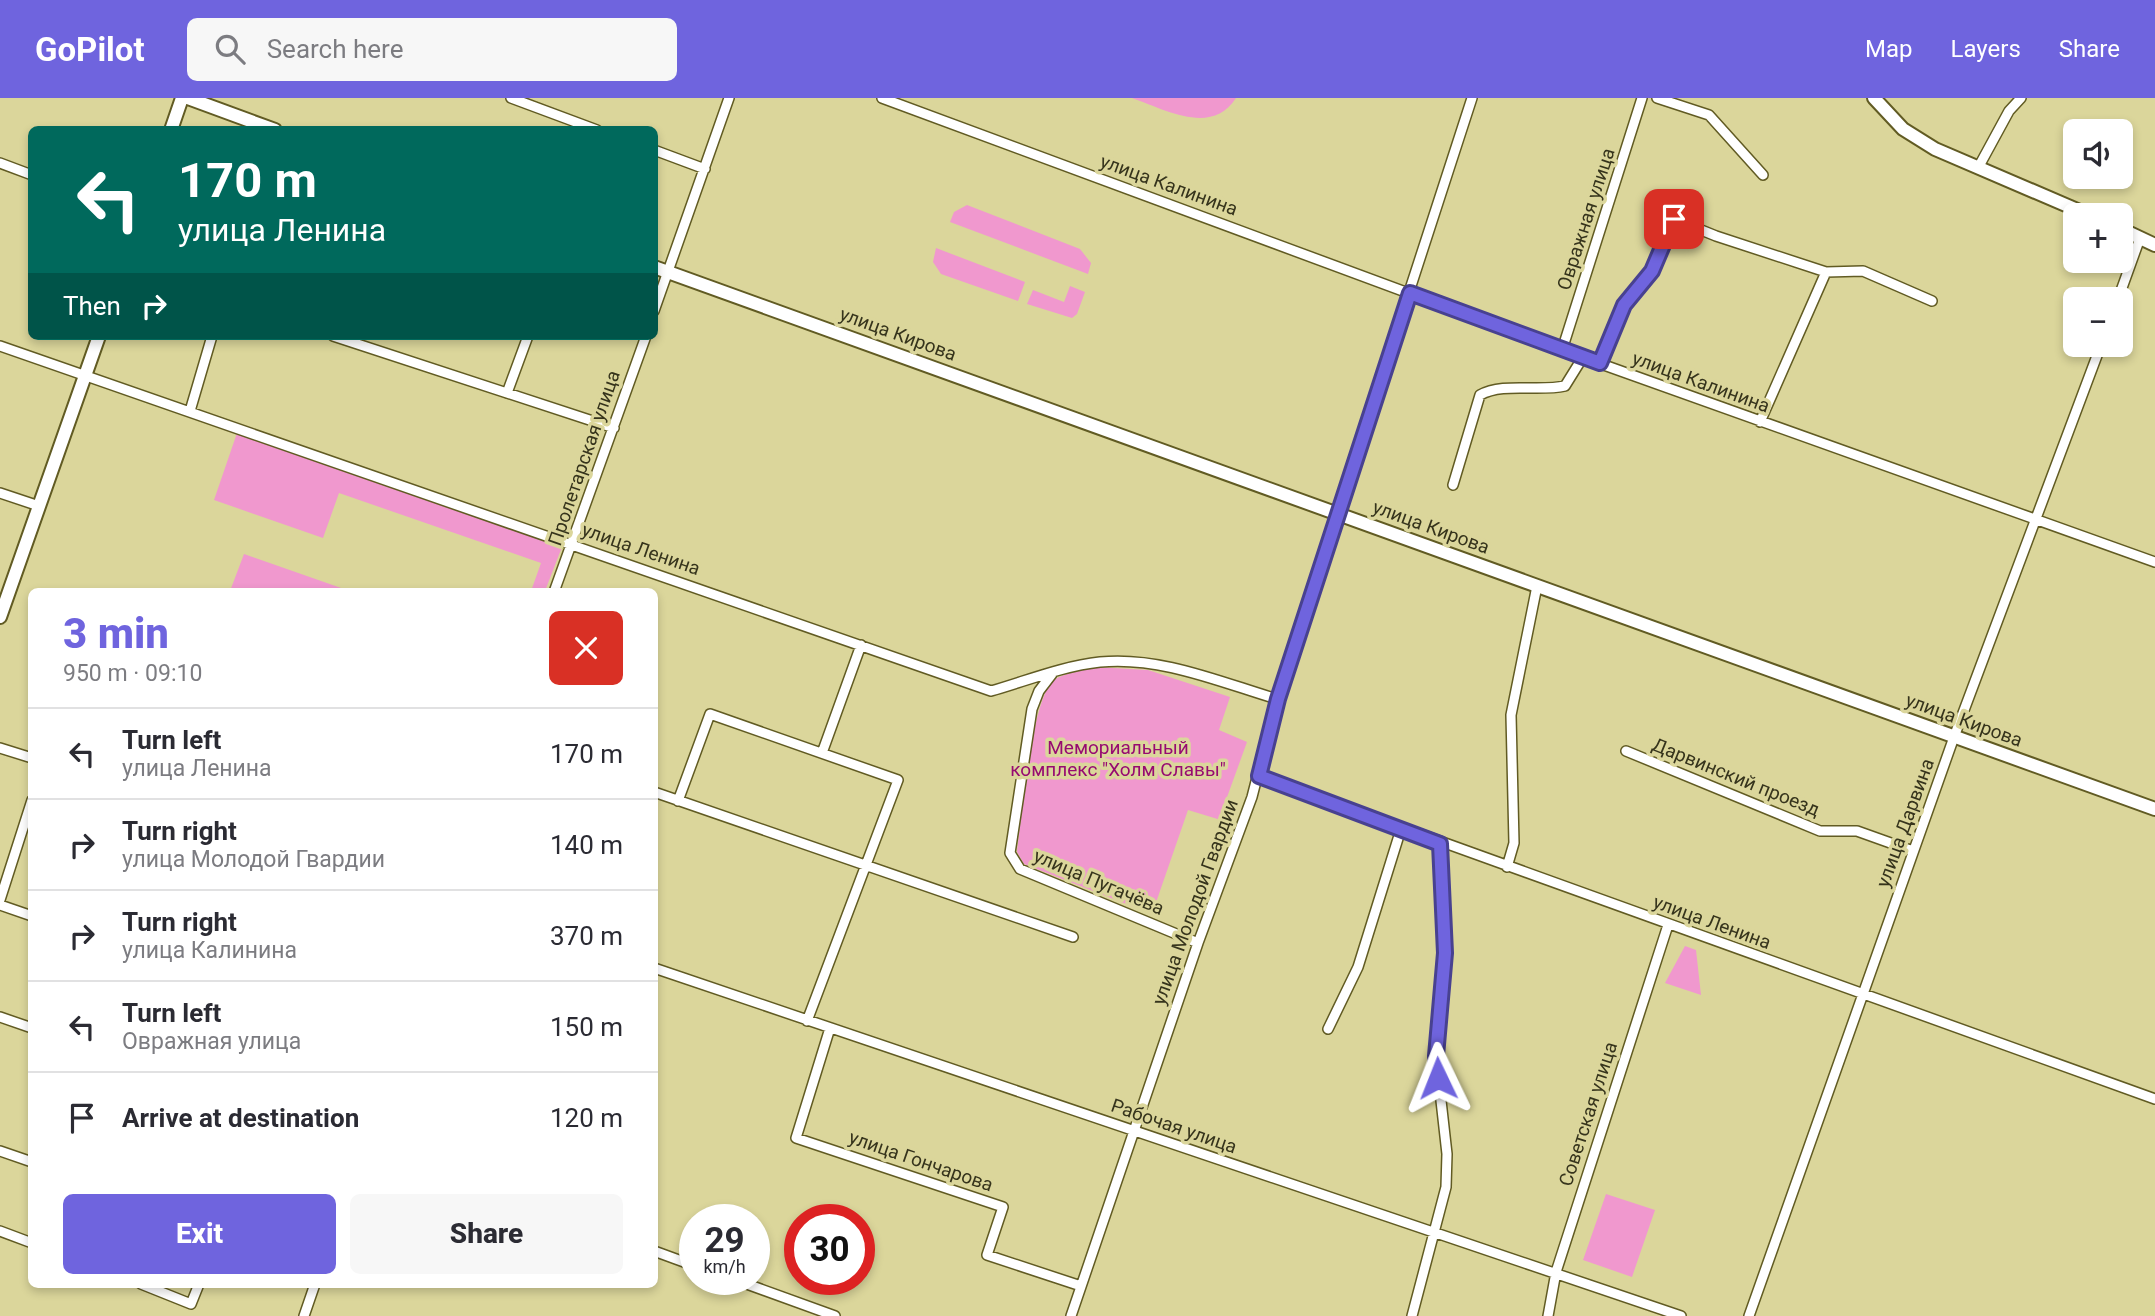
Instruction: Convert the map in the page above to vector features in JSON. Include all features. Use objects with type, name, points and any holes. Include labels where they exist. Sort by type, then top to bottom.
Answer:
[{"type":"street","points":[[172,126],[182,98]]},
{"type":"street","points":[[188,98],[251,125]]},
{"type":"street","points":[[511,98],[586,126]]},
{"type":"street","points":[[658,300],[729,98]]},
{"type":"street","name":"улица Калинина","points":[[882,98],[1562,350],[2155,562]]},
{"type":"street","name":"улица Молодой Гвардии","points":[[1071,1316],[1198,943],[1259,776],[1278,699],[1472,98]]},
{"type":"street","name":"Овражная улица","points":[[1562,350],[1643,98]]},
{"type":"street","points":[[1657,98],[1709,115],[1763,175]]},
{"type":"street","points":[[1874,98],[1903,129],[1935,149],[2063,204]]},
{"type":"street","points":[[1978,168],[2009,111],[2021,98]]},
{"type":"street","points":[[658,151],[705,169]]},
{"type":"street","points":[[0,163],[28,174]]},
{"type":"street","points":[[1600,363],[1624,305],[1652,271],[1674,219],[1826,272],[1863,271],[1932,302]]},
{"type":"street","points":[[2133,235],[2155,245]]},
{"type":"street","points":[[2122,287],[2140,238]]},
{"type":"street","name":"улица Кирова","points":[[658,268],[2155,808]]},
{"type":"street","points":[[1760,422],[1826,272]]},
{"type":"street","points":[[0,617],[98,340]]},
{"type":"street","points":[[190,411],[211,340]]},
{"type":"street","points":[[345,340],[614,428]]},
{"type":"street","points":[[506,393],[526,340]]},
{"type":"street","name":"Пролетарская улица","points":[[556,588],[645,340]]},
{"type":"street","name":"улица Ленина","points":[[0,346],[991,691],[1090,664],[1140,662],[1161,665],[1278,699]]},
{"type":"street","points":[[1453,485],[1480,395],[1489,390],[1546,390],[1565,386],[1583,357]]},
{"type":"street","name":"улица Дарвина","points":[[1749,1316],[1954,737],[2097,357]]},
{"type":"street","points":[[0,493],[39,506]]},
{"type":"street","points":[[1507,867],[1514,843],[1511,715],[1537,586]]},
{"type":"street","points":[[822,752],[861,645]]},
{"type":"street","name":"улица Пугачёва","points":[[1052,674],[1039,691],[1032,709],[1010,853],[1020,869],[1198,943]]},
{"type":"street","points":[[678,801],[710,714],[898,780],[807,1021]]},
{"type":"street","points":[[0,748],[28,757]]},
{"type":"street","name":"Дарвинский проезд","points":[[1626,751],[1820,831],[1857,831],[1913,851]]},
{"type":"street","name":"улица Ленина","points":[[1259,776],[1440,844],[2155,1099]]},
{"type":"street","points":[[658,794],[1073,937]]},
{"type":"street","points":[[28,813],[0,902],[28,914]]},
{"type":"street","points":[[1328,1029],[1358,967],[1401,829]]},
{"type":"street","points":[[1412,1316],[1446,1187],[1447,1154],[1436,1056],[1445,953],[1440,844]]},
{"type":"street","name":"Советская улица","points":[[1548,1316],[1556,1272],[1668,925]]},
{"type":"street","name":"Рабочая улица","points":[[658,969],[1681,1316]]},
{"type":"street","points":[[0,1017],[28,1027]]},
{"type":"street","name":"улица Гончарова","points":[[830,1028],[796,1138],[1003,1207],[987,1255],[1081,1286]]},
{"type":"street","points":[[0,1150],[28,1160]]},
{"type":"street","points":[[0,1231],[28,1242]]},
{"type":"street","points":[[658,1252],[679,1260]]},
{"type":"street","points":[[151,1288],[191,1304],[197,1288]]},
{"type":"street","points":[[304,1316],[314,1288]]},
{"type":"street","points":[[770,1292],[835,1316]]},
{"type":"green space","points":[[1132,98],[1236,98],[1226,109],[1214,116],[1202,118],[1174,113]]},
{"type":"green space","points":[[967,205],[1080,249],[1091,263],[1088,274],[950,222],[954,212]]},
{"type":"green space","points":[[936,248],[1025,282],[1018,301],[941,274],[933,262]]},
{"type":"green space","points":[[1070,286],[1085,292],[1077,314],[1072,318],[1027,304],[1033,290],[1064,302]]},
{"type":"green space","points":[[237,433],[562,547],[546,588],[532,588],[541,563],[339,493],[323,538],[214,500]]},
{"type":"green space","points":[[244,554],[341,588],[231,588]]},
{"type":"green space","name":"Мемориальный комплекс \"Холм Славы\"","points":[[1095,667],[1148,670],[1230,697],[1219,730],[1247,742],[1226,800],[1235,817],[1234,824],[1188,810],[1152,914],[1024,864],[1017,852],[1029,760],[1046,691],[1058,678]]},
{"type":"green space","points":[[1685,946],[1696,950],[1701,995],[1665,983]]},
{"type":"green space","points":[[1606,1194],[1655,1210],[1632,1277],[1583,1260]]},
{"type":"route","points":[[1438,1078],[1436,1056],[1445,953],[1440,844],[1259,776],[1278,699],[1410,293],[1600,363],[1624,305],[1652,271],[1674,219]]}]
